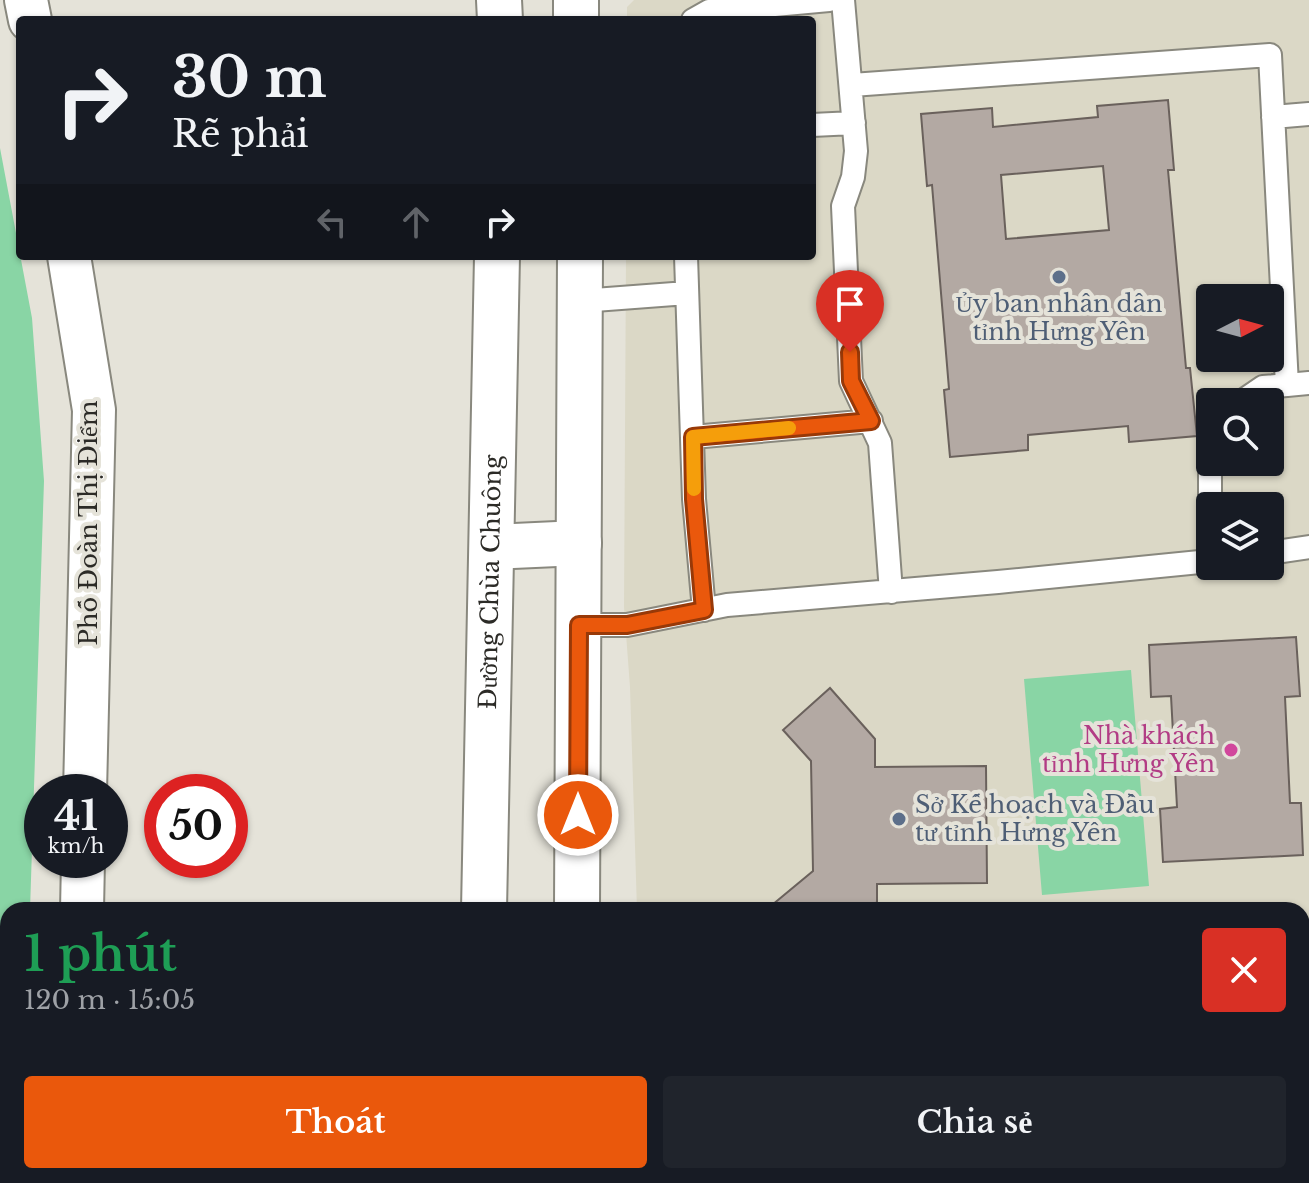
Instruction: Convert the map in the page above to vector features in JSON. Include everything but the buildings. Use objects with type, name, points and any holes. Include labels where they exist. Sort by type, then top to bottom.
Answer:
[{"type":"main road","name":"Đường Chùa Chuông","points":[[484,902],[497,260]]},
{"type":"main road","points":[[577,902],[580,260]]},
{"type":"main road","points":[[493,547],[579,543]]},
{"type":"street","name":"Phố Đoàn Thị Điểm","points":[[70,260],[94,410],[85,774]]},
{"type":"street","points":[[82,902],[83,878]]},
{"type":"lane","points":[[700,16],[709,11],[829,0]]},
{"type":"lane","points":[[843,0],[856,151],[853,177],[843,206],[851,381],[880,443],[891,592]]},
{"type":"lane","points":[[852,85],[1270,55],[1298,384],[1262,388]]},
{"type":"lane","points":[[1273,117],[1309,114]]},
{"type":"lane","points":[[816,125],[854,123]]},
{"type":"lane","points":[[686,260],[694,499],[704,610]]},
{"type":"lane","points":[[581,301],[687,293]]},
{"type":"lane","points":[[693,437],[871,421]]},
{"type":"lane","points":[[1284,551],[1309,547]]},
{"type":"lane","points":[[579,625],[627,625],[727,605],[1196,562]]},
{"type":"shaded area","points":[[634,0],[1309,0],[1309,902],[637,902],[630,687],[624,607],[626,260],[816,260],[816,16],[627,16],[627,7]]},
{"type":"green space","points":[[0,148],[16,233],[16,260],[21,260],[32,318],[44,481],[34,774],[24,774],[24,878],[31,878],[30,902],[0,902]]},
{"type":"green space","points":[[1131,670],[1149,886],[1042,895],[1024,679]]},
{"type":"slow traffic","points":[[694,489],[693,437],[789,428]]},
{"type":"place","name":"Ủy ban nhân dân tỉnh Hưng Yên","points":[[1059,277]]},
{"type":"place","name":"Nhà khách tỉnh Hưng Yên","points":[[1231,750]]},
{"type":"place","name":"Sở Kế hoạch và Đầu tư tỉnh Hưng Yên","points":[[899,819]]},
{"type":"route","points":[[578,815],[579,625],[627,625],[704,610],[694,499],[693,437],[871,421],[851,381],[850,352]]}]
